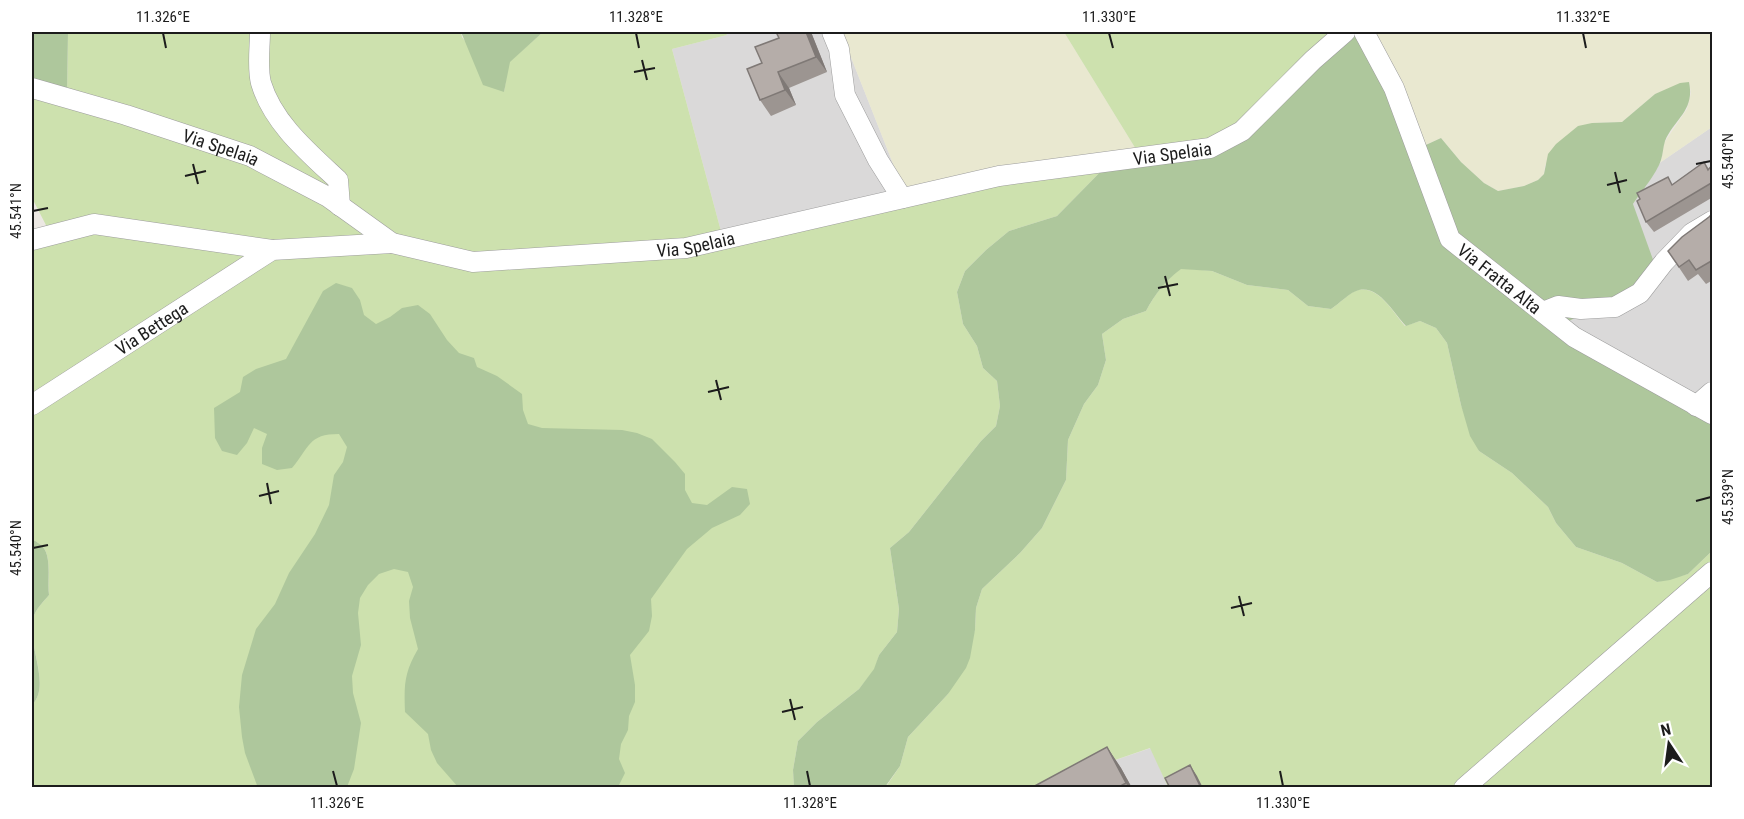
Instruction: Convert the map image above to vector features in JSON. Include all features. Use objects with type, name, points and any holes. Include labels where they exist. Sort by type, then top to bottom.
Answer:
[{"type":"street","points":[[260,32],[260,81],[274,112],[304,148],[338,180],[340,206]]},
{"type":"street","points":[[832,32],[839,49],[845,95],[878,160],[902,198]]},
{"type":"street","name":"Via Spelaia","points":[[32,88],[224,146],[276,169],[340,206],[392,243],[473,262],[686,248],[999,176],[1210,148],[1242,131],[1313,60],[1345,32]]},
{"type":"street","name":"Via Fratta Alta","points":[[1364,32],[1394,88],[1450,239],[1575,337],[1704,410]]},
{"type":"street","points":[[1543,312],[1558,306],[1581,309],[1615,307],[1640,293],[1664,262],[1692,233],[1713,221]]},
{"type":"street","name":"Via Bettega","points":[[32,240],[94,224],[272,250],[392,243]]},
{"type":"street","name":"Via Bettega","points":[[32,405],[272,250]]},
{"type":"street","points":[[1704,410],[1713,392]]},
{"type":"street","points":[[1464,788],[1713,572]]},
{"type":"shaded area","points":[[725,32],[841,32],[903,189],[722,235],[672,49],[727,35]]},
{"type":"shaded area","points":[[1712,127],[1712,410],[1661,387],[1569,321],[1642,284],[1633,204],[1661,162]]},
{"type":"shaded area","points":[[1151,748],[1168,787],[1053,788],[1086,770]]},
{"type":"green space","points":[[32,32],[68,32],[67,96],[32,86]]},
{"type":"green space","points":[[68,32],[461,32],[462,37],[504,92],[509,62],[543,32],[725,32],[727,35],[672,49],[722,235],[1113,159],[1057,216],[1009,231],[965,271],[957,292],[963,324],[977,346],[983,368],[997,381],[1000,406],[996,426],[981,441],[909,532],[890,548],[899,609],[897,632],[879,655],[875,669],[859,689],[817,722],[798,741],[793,770],[794,787],[32,787],[32,705],[40,686],[32,628],[36,612],[49,595],[49,570],[46,552],[32,539],[32,247],[47,227],[32,198],[32,86],[67,96]]},
{"type":"green space","points":[[461,32],[543,32],[510,62],[504,92],[483,85]]},
{"type":"green space","points":[[841,32],[1064,32],[1142,159],[903,189]]},
{"type":"green space","points":[[1064,32],[1349,32],[1226,137],[1142,159]]},
{"type":"green space","points":[[1349,32],[1363,32],[1417,149],[1441,138],[1461,162],[1484,183],[1498,191],[1524,186],[1538,180],[1544,174],[1548,154],[1556,144],[1578,126],[1622,122],[1655,94],[1680,83],[1689,82],[1687,107],[1665,141],[1656,171],[1633,204],[1656,268],[1642,284],[1569,321],[1661,387],[1712,410],[1712,551],[1688,574],[1657,582],[1622,563],[1576,547],[1556,523],[1548,507],[1512,473],[1479,451],[1470,436],[1447,343],[1436,328],[1420,321],[1406,326],[1386,302],[1373,292],[1356,291],[1331,309],[1308,306],[1288,290],[1247,285],[1212,271],[1181,269],[1161,288],[1146,311],[1123,319],[1102,334],[1106,360],[1098,385],[1084,404],[1068,440],[1066,480],[1042,528],[1020,553],[982,589],[976,608],[975,630],[966,668],[948,694],[908,737],[900,766],[885,787],[794,788],[793,770],[798,741],[817,722],[859,689],[874,669],[879,655],[897,632],[899,609],[890,548],[909,532],[981,441],[996,426],[1000,406],[997,381],[983,368],[977,346],[963,324],[957,292],[965,271],[1009,231],[1057,216],[1113,159],[1226,137]]},
{"type":"green space","points":[[1363,32],[1493,32],[1497,34],[1500,32],[1712,32],[1712,127],[1661,162],[1664,143],[1687,109],[1691,93],[1689,82],[1655,94],[1622,122],[1592,123],[1545,165],[1544,174],[1538,180],[1524,186],[1498,191],[1484,183],[1461,162],[1441,138],[1416,149]]},
{"type":"green space","points":[[1181,268],[1212,271],[1247,285],[1288,290],[1308,306],[1331,309],[1355,291],[1373,292],[1385,302],[1405,326],[1420,321],[1436,328],[1447,343],[1461,405],[1479,451],[1512,473],[1548,507],[1556,523],[1576,547],[1622,563],[1657,582],[1688,574],[1712,551],[1712,787],[1168,787],[1150,748],[1086,770],[1053,787],[885,788],[900,766],[908,737],[948,694],[975,630],[976,608],[982,589],[1020,553],[1042,528],[1066,480],[1068,440],[1084,404],[1098,385],[1106,360],[1102,334],[1123,319],[1146,311],[1161,288]]},
{"type":"green space","points":[[336,283],[352,288],[360,300],[364,315],[376,324],[402,308],[418,305],[430,314],[447,340],[459,353],[474,358],[477,367],[497,376],[522,394],[523,410],[528,424],[542,428],[622,430],[652,439],[685,474],[685,490],[692,503],[707,505],[732,487],[747,489],[750,504],[740,515],[712,528],[687,549],[651,599],[652,616],[649,631],[630,655],[635,702],[629,716],[628,730],[621,744],[619,759],[625,773],[618,787],[508,788],[499,785],[458,787],[437,763],[431,750],[428,734],[405,712],[406,679],[418,649],[410,618],[409,601],[413,587],[408,572],[394,569],[379,574],[360,598],[358,613],[361,645],[352,676],[353,693],[361,723],[354,769],[347,787],[258,788],[245,753],[242,737],[239,707],[242,675],[256,629],[275,604],[289,573],[315,534],[329,505],[334,475],[343,462],[347,447],[339,434],[321,436],[311,443],[292,468],[277,470],[262,464],[262,448],[267,434],[254,428],[247,443],[237,455],[222,451],[215,438],[214,408],[240,392],[243,377],[256,369],[286,359],[323,291]]},
{"type":"green space","points":[[32,539],[46,552],[49,595],[36,612],[32,626]]},
{"type":"green space","points":[[32,631],[40,686],[32,705]]},
{"type":"building","points":[[776,32],[806,32],[816,57],[778,72],[785,90],[760,100],[747,69],[762,63],[755,47],[779,38]]},
{"type":"building","points":[[1704,162],[1708,170],[1713,164],[1713,182],[1646,222],[1637,201],[1640,199],[1637,193],[1668,177],[1672,185]]},
{"type":"building","points":[[1713,213],[1713,260],[1696,270],[1689,260],[1679,267],[1668,251]]},
{"type":"building","points":[[1107,747],[1126,783],[1117,788],[1031,788]]},
{"type":"building","points":[[1190,765],[1201,788],[1170,788],[1165,778]]}]
